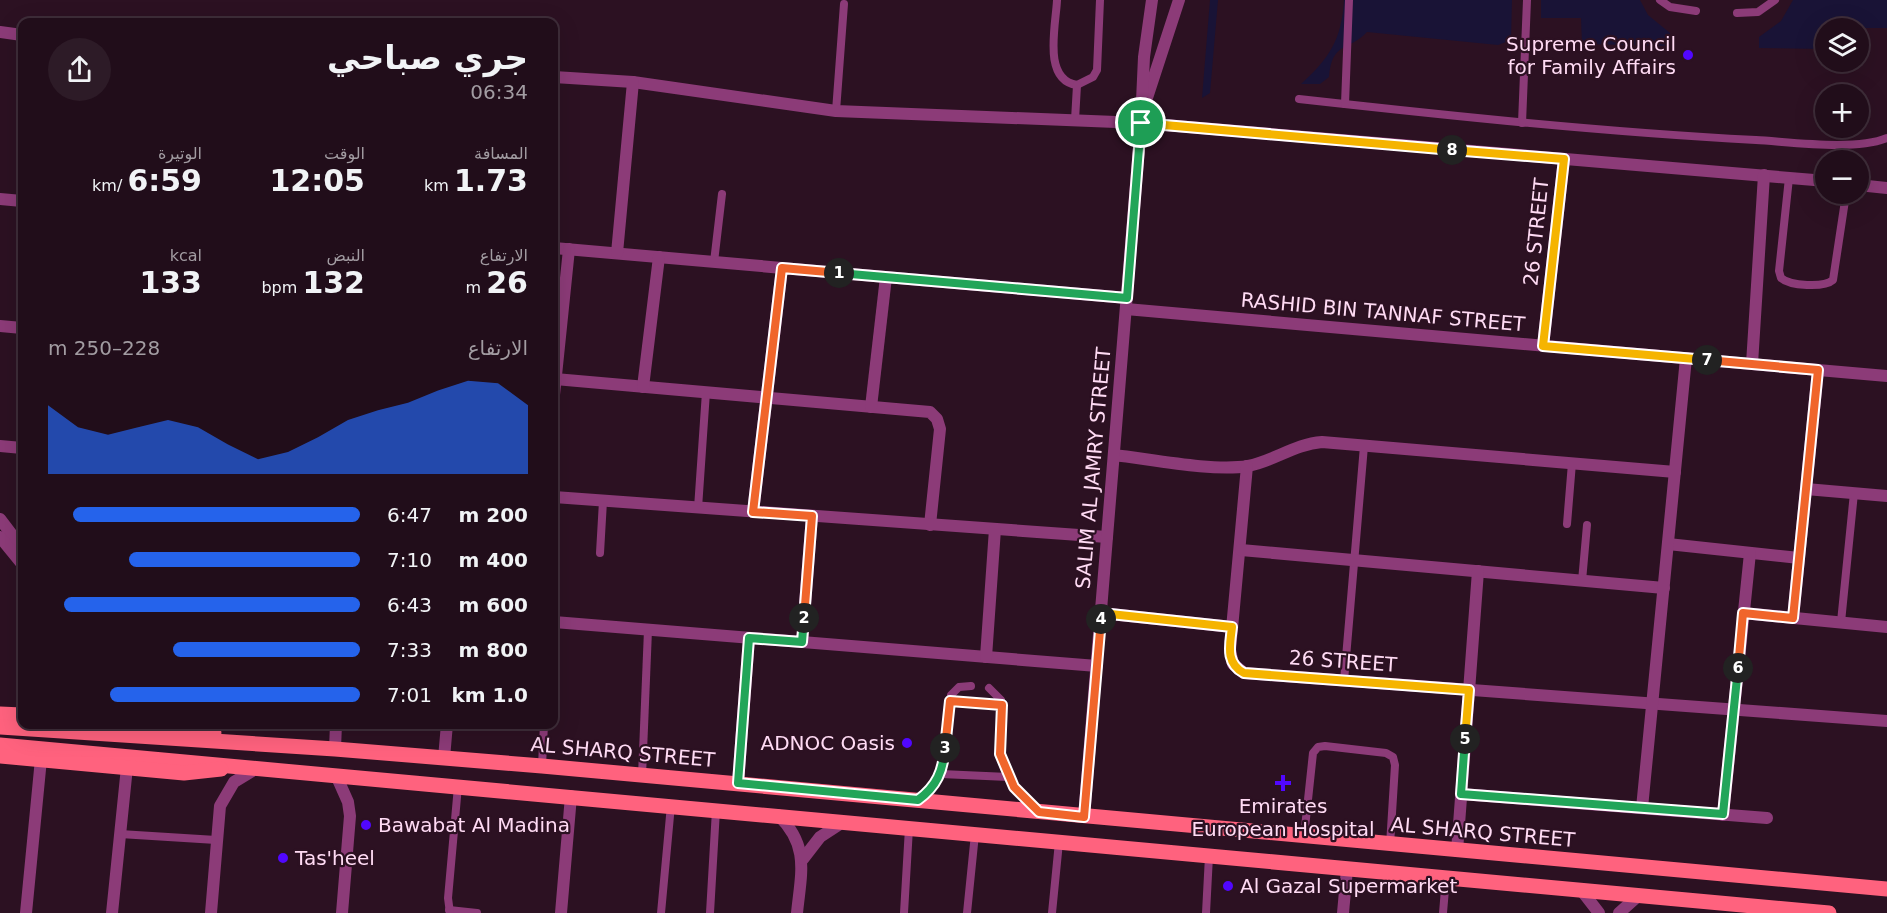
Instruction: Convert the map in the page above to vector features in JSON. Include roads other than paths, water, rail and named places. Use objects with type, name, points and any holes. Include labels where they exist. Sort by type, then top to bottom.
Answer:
[{"type":"main road","points":[[0,714],[18,715]]},
{"type":"main road","name":"AL SHARQ STREET","points":[[0,728],[335,748],[1887,889]]},
{"type":"main road","points":[[198,729],[233,742]]},
{"type":"main road","points":[[0,745],[1060,840],[1638,896],[1713,908],[1828,913]]},
{"type":"main road","points":[[0,756],[196,774],[232,765]]},
{"type":"street","name":"SALIM AL JAMRY STREET","points":[[1084,817],[1141,123],[1144,57],[1152,0]]},
{"type":"street","name":"SALIM AL JAMRY STREET","points":[[1141,123],[1179,0]]},
{"type":"street","points":[[0,32],[18,34]]},
{"type":"street","points":[[558,77],[633,82],[836,111],[1141,123],[1815,180]]},
{"type":"street","points":[[617,253],[633,82]]},
{"type":"street","name":"26 STREET","points":[[1543,346],[1564,159]]},
{"type":"street","points":[[1752,364],[1764,175]]},
{"type":"street","points":[[1869,186],[1887,188]]},
{"type":"street","points":[[0,199],[18,201]]},
{"type":"street","name":"RASHID BIN TANNAF STREET","points":[[558,248],[886,277],[1543,346],[1887,376]]},
{"type":"street","points":[[558,330],[569,249]]},
{"type":"street","points":[[643,387],[659,257]]},
{"type":"street","points":[[753,512],[782,268]]},
{"type":"street","points":[[871,406],[886,277]]},
{"type":"street","points":[[0,326],[18,328]]},
{"type":"street","points":[[1642,808],[1686,358]]},
{"type":"street","points":[[1793,618],[1818,370]]},
{"type":"street","points":[[558,379],[925,411],[937,419],[940,429],[930,525]]},
{"type":"street","points":[[1114,455],[1219,466],[1247,466],[1310,443],[1675,472]]},
{"type":"street","points":[[0,446],[18,448]]},
{"type":"street","name":"26 STREET","points":[[1247,466],[1230,658],[1238,670],[1244,673],[1887,721]]},
{"type":"street","points":[[1806,489],[1887,496]]},
{"type":"street","points":[[558,497],[1107,537]]},
{"type":"street","points":[[802,642],[812,516]]},
{"type":"street","points":[[986,657],[995,529]]},
{"type":"street","points":[[2,530],[18,544]]},
{"type":"street","points":[[2,530],[18,557]]},
{"type":"street","points":[[1668,544],[1799,558]]},
{"type":"street","points":[[1240,549],[1664,588]]},
{"type":"street","points":[[1723,814],[1749,553]]},
{"type":"street","points":[[1457,851],[1478,571]]},
{"type":"street","points":[[1101,613],[1232,627]]},
{"type":"street","points":[[1743,613],[1887,627]]},
{"type":"street","points":[[558,622],[1097,666]]},
{"type":"street","points":[[738,783],[749,638]]},
{"type":"street","points":[[335,748],[336,729]]},
{"type":"street","points":[[444,758],[447,729]]},
{"type":"street","points":[[26,913],[41,759]]},
{"type":"street","points":[[112,913],[127,767]]},
{"type":"street","points":[[211,913],[220,806],[234,782],[257,768]]},
{"type":"street","points":[[336,775],[346,795],[350,816],[342,913]]},
{"type":"street","points":[[1461,794],[1767,818]]},
{"type":"street","points":[[561,913],[571,796]]},
{"type":"street","points":[[778,815],[795,834],[803,859],[797,913]]},
{"type":"street","points":[[803,859],[820,837],[844,821]]},
{"type":"street","points":[[1343,913],[1347,869]]},
{"type":"street","points":[[1582,891],[1599,913]]},
{"type":"street","points":[[1619,913],[1638,896]]},
{"type":"lane","points":[[1057,0],[1056,70],[1064,81],[1077,85],[1093,77],[1097,70],[1100,0]]},
{"type":"lane","points":[[1522,123],[1527,0]]},
{"type":"lane","points":[[1660,0],[1670,7],[1695,11]]},
{"type":"lane","points":[[1737,14],[1758,12],[1776,0]]},
{"type":"lane","points":[[1345,104],[1349,1]]},
{"type":"lane","points":[[836,111],[844,4]]},
{"type":"lane","points":[[1075,120],[1077,85]]},
{"type":"lane","points":[[1299,99],[1522,123],[1774,141],[1858,144],[1887,138]]},
{"type":"lane","points":[[1789,178],[1779,271],[1781,278],[1787,283],[1827,284],[1833,280],[1844,204]]},
{"type":"lane","points":[[714,262],[722,194]]},
{"type":"lane","points":[[698,508],[706,392]]},
{"type":"lane","points":[[1344,681],[1364,446]]},
{"type":"lane","points":[[1567,524],[1572,464]]},
{"type":"lane","points":[[1841,622],[1854,494]]},
{"type":"lane","points":[[600,553],[603,501]]},
{"type":"lane","points":[[1582,581],[1587,525]]},
{"type":"lane","points":[[642,776],[648,630]]},
{"type":"lane","points":[[918,800],[935,784],[940,774],[950,701],[955,690],[971,686]]},
{"type":"lane","points":[[989,688],[999,694],[1002,705],[999,748],[1008,777],[1022,797],[1039,812]]},
{"type":"lane","points":[[950,701],[1002,705]]},
{"type":"lane","points":[[542,766],[544,729]]},
{"type":"lane","points":[[1304,837],[1313,753],[1318,747],[1325,746],[1386,753],[1393,757],[1390,845]]},
{"type":"lane","points":[[940,774],[1008,777]]},
{"type":"lane","points":[[458,786],[449,911],[477,913]]},
{"type":"lane","points":[[661,913],[671,806]]},
{"type":"lane","points":[[710,913],[716,810]]},
{"type":"lane","points":[[904,913],[909,828]]},
{"type":"lane","points":[[120,834],[216,840]]},
{"type":"lane","points":[[967,913],[975,834]]},
{"type":"lane","points":[[1052,913],[1060,840]]},
{"type":"lane","points":[[1206,913],[1209,856]]},
{"type":"lane","points":[[1443,913],[1446,877]]},
{"type":"place","name":"Supreme Council for Family Affairs","points":[[1688,55]]},
{"type":"place","name":"ADNOC Oasis","points":[[907,743]]},
{"type":"place","name":"Emirates European Hospital","points":[[1283,783]]},
{"type":"place","name":"Bawabat Al Madina","points":[[366,825]]},
{"type":"place","name":"Tas'heel","points":[[283,858]]},
{"type":"place","name":"Al Gazal Supermarket","points":[[1228,886]]}]
